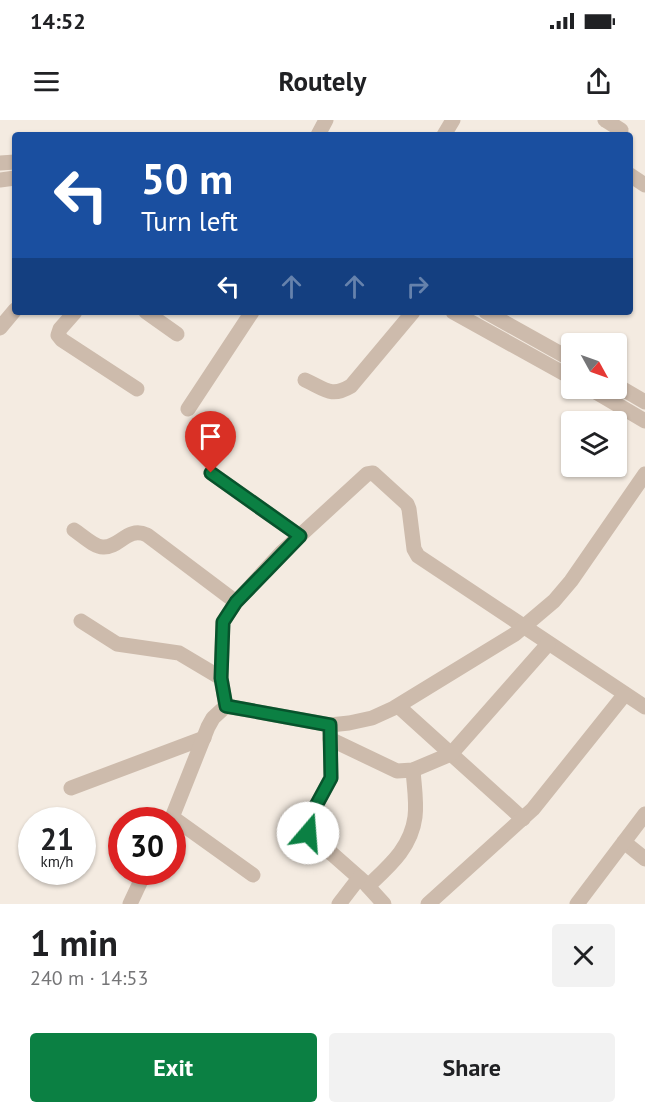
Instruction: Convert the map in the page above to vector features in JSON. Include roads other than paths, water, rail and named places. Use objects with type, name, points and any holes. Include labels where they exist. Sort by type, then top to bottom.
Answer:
[{"type":"street","points":[[605,120],[622,128]]},
{"type":"street","points":[[0,328],[12,314]]},
{"type":"street","points":[[72,315],[60,329],[58,335],[62,340],[137,389]]},
{"type":"street","points":[[150,315],[177,334]]},
{"type":"street","points":[[188,409],[250,315]]},
{"type":"street","points":[[305,380],[329,392],[339,393],[351,386],[410,315]]},
{"type":"street","points":[[458,315],[561,372]]},
{"type":"street","points":[[491,315],[561,354]]},
{"type":"street","points":[[627,391],[645,402]]},
{"type":"street","points":[[608,399],[645,421]]},
{"type":"street","points":[[211,473],[300,536]]},
{"type":"street","points":[[226,706],[221,678],[223,622],[236,602],[300,536],[366,474],[373,473],[410,509],[414,549],[418,556],[645,707]]},
{"type":"street","points":[[330,732],[349,723],[372,718],[398,706],[523,628],[554,601],[572,581],[645,474]]},
{"type":"street","points":[[74,530],[100,547],[106,548],[133,533],[140,532],[147,535],[236,602]]},
{"type":"street","points":[[81,621],[117,644],[179,653],[221,678]]},
{"type":"street","points":[[226,706],[330,732],[397,771],[413,770],[451,754],[548,644]]},
{"type":"street","points":[[428,904],[541,800],[625,694]]},
{"type":"street","points":[[177,807],[213,718],[226,706]]},
{"type":"street","points":[[398,706],[523,819]]},
{"type":"street","points":[[330,732],[331,778],[305,830],[364,882],[384,904]]},
{"type":"street","points":[[71,788],[204,738]]},
{"type":"street","points":[[339,904],[364,882],[392,864],[408,843],[415,817],[413,770]]},
{"type":"street","points":[[577,904],[645,814]]},
{"type":"street","points":[[186,829],[253,875]]},
{"type":"street","points":[[624,842],[645,859]]},
{"type":"street","points":[[130,904],[140,885]]}]
